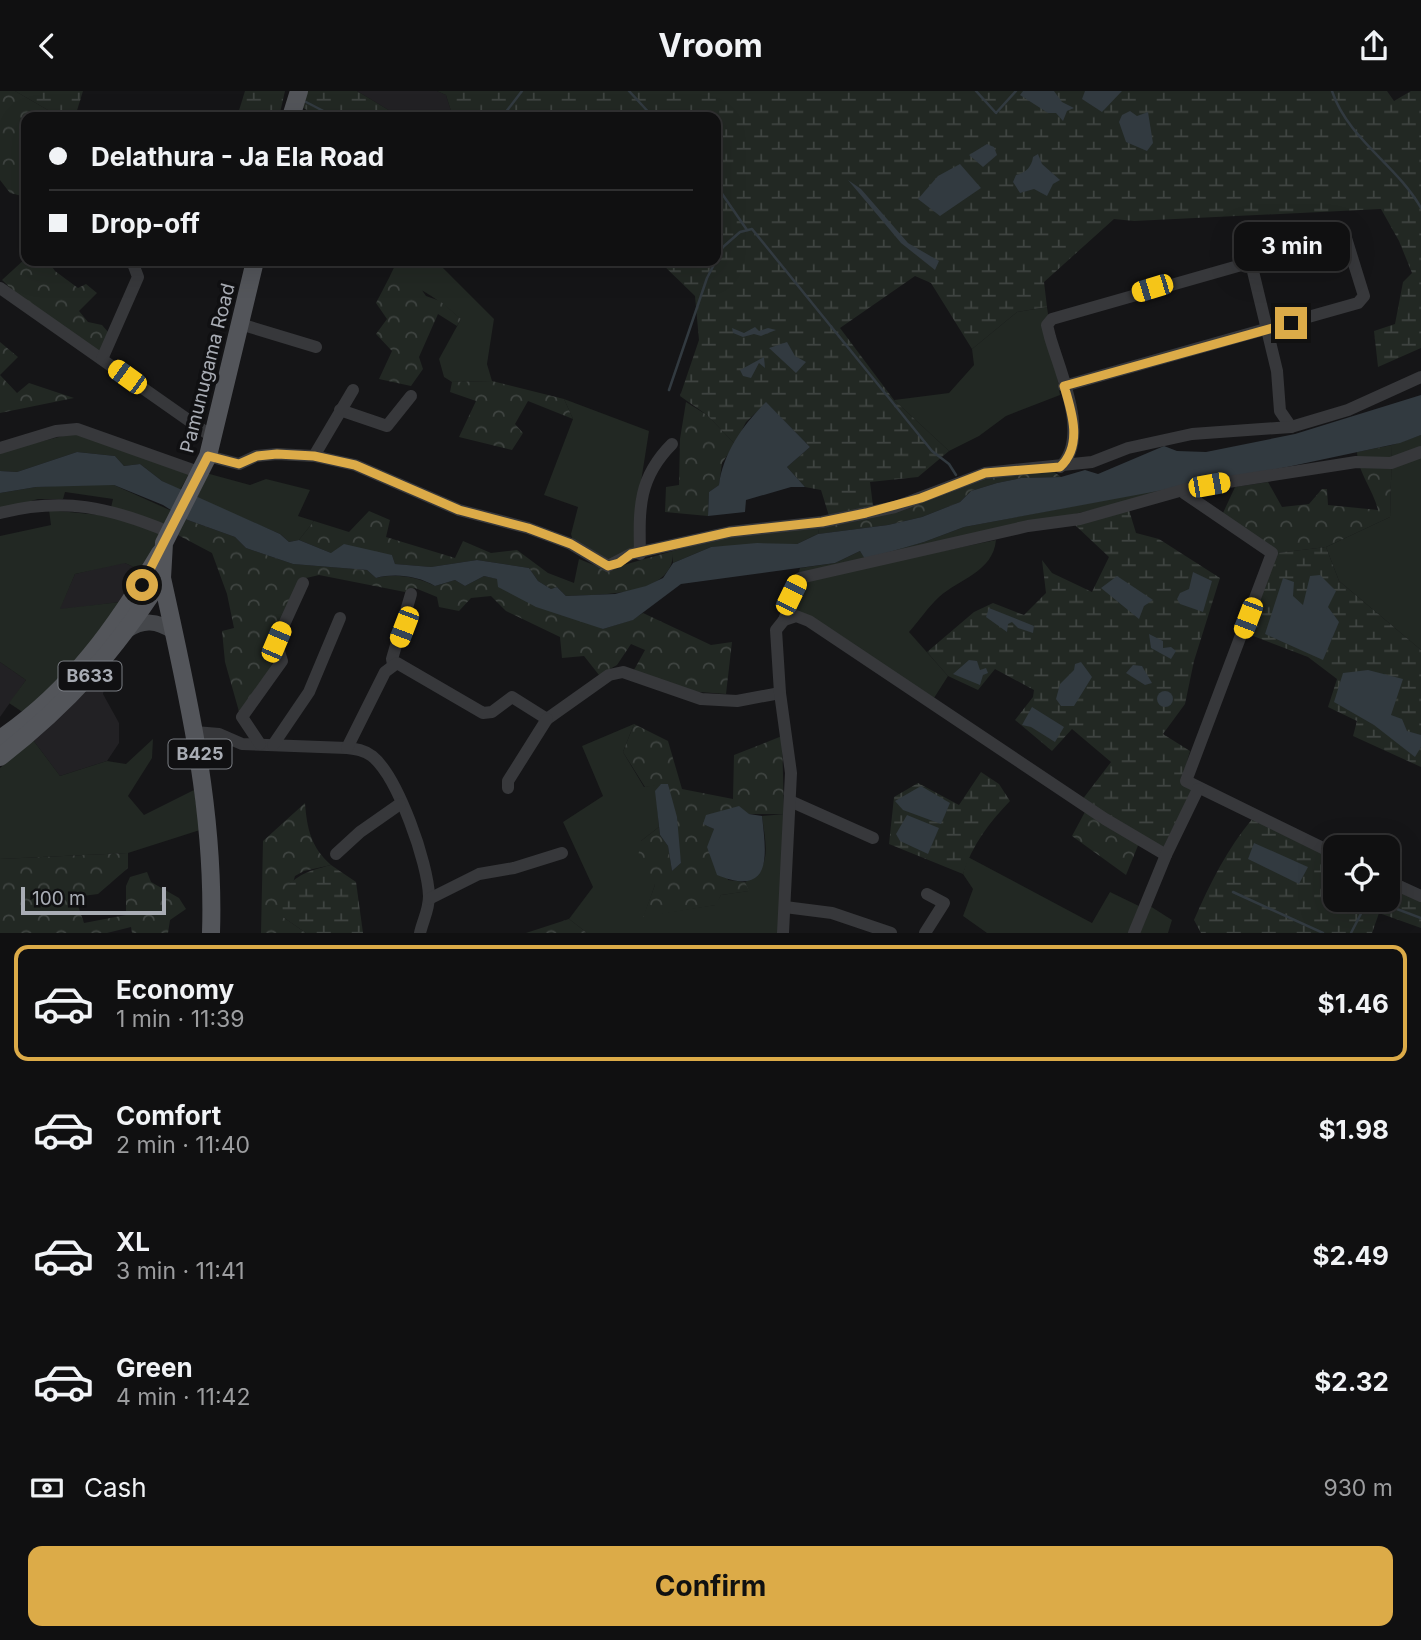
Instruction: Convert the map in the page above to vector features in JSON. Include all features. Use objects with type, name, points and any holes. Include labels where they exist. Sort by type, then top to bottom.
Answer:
[{"type":"main road","points":[[293,112],[299,91]]},
{"type":"main road","name":"Pamunugama Road","points":[[211,933],[209,817],[195,732],[162,578],[162,550],[208,456],[254,266]]},
{"type":"main road","name":"B633","points":[[0,739],[44,705],[80,669],[121,617],[162,550]]},
{"type":"main road","name":"B633","points":[[0,757],[61,706],[127,631],[162,578]]},
{"type":"main road","points":[[127,631],[137,624],[149,622],[173,631]]},
{"type":"street","points":[[1060,467],[1068,460],[1074,419],[1064,386],[1047,325],[1052,319],[1152,288],[1340,237],[1346,238],[1364,296],[1358,303],[1064,386]]},
{"type":"street","points":[[1251,263],[1277,371],[1280,411],[1291,426]]},
{"type":"street","points":[[102,359],[138,277],[134,266]]},
{"type":"street","points":[[0,288],[211,436]]},
{"type":"street","points":[[240,324],[316,347]]},
{"type":"street","points":[[208,456],[239,464],[257,456],[314,456],[355,465],[459,510],[551,536],[608,566],[619,563],[631,554],[730,532],[822,522],[885,509],[985,473],[1060,467],[1192,434],[1291,426],[1348,409],[1421,377]]},
{"type":"street","points":[[314,456],[353,390]]},
{"type":"street","points":[[340,410],[387,426],[411,396]]},
{"type":"street","points":[[0,448],[55,432],[76,429],[198,479]]},
{"type":"street","points":[[640,554],[643,485],[655,461],[672,444]]},
{"type":"street","points":[[783,933],[791,773],[780,693],[776,630],[784,620],[800,578],[1028,526],[1080,519],[1203,486],[1356,462],[1391,463],[1421,452]]},
{"type":"street","points":[[1184,493],[1272,553],[1186,781],[1323,848]]},
{"type":"street","points":[[0,513],[35,504],[65,504],[127,515],[169,532]]},
{"type":"street","points":[[266,744],[242,717],[282,661],[276,642],[303,583]]},
{"type":"street","points":[[393,664],[391,659],[411,594]]},
{"type":"street","points":[[784,620],[796,616],[809,621],[1105,819],[1166,855]]},
{"type":"street","points":[[266,744],[309,692],[340,618]]},
{"type":"street","points":[[346,747],[385,672],[393,664],[401,664],[483,713],[492,712],[512,697],[547,719]]},
{"type":"street","points":[[508,788],[508,781],[547,719],[609,675],[623,672],[701,699],[737,701],[780,693]]},
{"type":"street","points":[[195,732],[219,734],[242,744],[346,747],[362,750],[379,763],[422,850],[429,899],[421,933]]},
{"type":"street","points":[[1134,933],[1166,855],[1198,789]]},
{"type":"street","points":[[790,801],[873,838]]},
{"type":"street","points":[[336,854],[360,832],[400,804]]},
{"type":"street","points":[[429,899],[479,874],[514,868],[562,853]]},
{"type":"street","points":[[1400,886],[1421,896]]},
{"type":"street","points":[[925,933],[944,903],[927,894]]},
{"type":"street","points":[[785,907],[832,913],[891,933]]},
{"type":"shaded area","points":[[357,91],[437,91],[446,95],[451,112],[392,112]]},
{"type":"shaded area","points":[[1023,91],[1054,91],[1062,102],[1074,108],[1067,111],[1063,121],[1056,113],[1048,113],[1020,95]]},
{"type":"shaded area","points":[[1085,91],[1122,91],[1102,112],[1082,99]]},
{"type":"shaded area","points":[[1130,111],[1137,116],[1148,112],[1153,143],[1147,151],[1126,142],[1119,122],[1122,115]]},
{"type":"shaded area","points":[[987,144],[994,147],[997,155],[983,167],[969,155]]},
{"type":"shaded area","points":[[1038,154],[1042,164],[1060,180],[1053,184],[1047,196],[1034,189],[1020,193],[1013,182],[1016,175],[1028,169],[1033,157]]},
{"type":"shaded area","points":[[960,164],[981,188],[940,216],[918,199],[938,176]]},
{"type":"shaded area","points":[[848,180],[861,189],[908,243],[939,261],[935,270],[901,243]]},
{"type":"shaded area","points":[[755,327],[759,331],[768,328],[776,330],[761,336],[754,334],[743,337],[733,333],[732,328],[744,333]]},
{"type":"shaded area","points":[[787,342],[795,356],[806,362],[796,373],[769,348]]},
{"type":"shaded area","points":[[764,357],[765,368],[759,363],[751,378],[743,376],[740,370]]},
{"type":"shaded area","points":[[1421,395],[1421,435],[1400,443],[1287,467],[964,527],[865,559],[860,551],[835,563],[681,584],[633,620],[603,629],[536,607],[498,587],[497,579],[484,576],[465,586],[455,580],[435,586],[406,576],[376,578],[367,570],[293,564],[246,548],[235,537],[185,519],[163,505],[114,485],[36,487],[0,493],[0,471],[17,472],[77,452],[115,456],[124,466],[140,464],[162,481],[280,534],[289,542],[299,540],[331,553],[344,544],[392,555],[395,564],[431,567],[477,560],[529,568],[538,581],[551,589],[557,587],[566,596],[615,594],[646,586],[663,578],[673,563],[711,547],[757,543],[797,544],[818,534],[888,525],[922,517],[960,502],[971,491],[997,483],[1021,478],[1061,477],[1085,470],[1098,474],[1164,446],[1177,451],[1206,452],[1295,434]]},
{"type":"shaded area","points":[[766,402],[810,447],[787,467],[805,487],[791,487],[746,500],[745,512],[708,516],[709,492],[719,485],[725,462],[742,430]]},
{"type":"shaded area","points":[[123,562],[142,571],[120,602],[59,610],[75,574]]},
{"type":"shaded area","points":[[1193,572],[1212,581],[1203,612],[1180,604],[1177,599],[1180,593],[1189,589]]},
{"type":"shaded area","points":[[1320,575],[1336,591],[1328,607],[1339,622],[1323,660],[1265,634],[1283,578],[1294,582],[1293,596],[1303,605],[1310,576]]},
{"type":"shaded area","points":[[1117,576],[1153,600],[1144,606],[1139,619],[1101,588]]},
{"type":"shaded area","points":[[989,608],[1034,626],[1033,633],[1018,628],[1012,622],[1008,624],[1007,632],[986,617]]},
{"type":"shaded area","points":[[1149,634],[1163,641],[1163,648],[1171,647],[1176,651],[1171,659],[1151,648]]},
{"type":"shaded area","points":[[969,660],[977,661],[980,670],[986,668],[988,673],[983,675],[980,685],[953,674]]},
{"type":"shaded area","points":[[0,662],[26,680],[0,717]]},
{"type":"shaded area","points":[[1081,662],[1092,677],[1074,706],[1061,706],[1056,699],[1060,684],[1074,670],[1075,664]]},
{"type":"shaded area","points":[[110,663],[103,694],[119,723],[119,743],[107,761],[60,776],[33,740]]},
{"type":"shaded area","points":[[1133,665],[1142,666],[1152,683],[1145,685],[1126,673]]},
{"type":"shaded area","points":[[1368,670],[1403,679],[1391,715],[1402,719],[1407,731],[1421,735],[1421,747],[1415,757],[1374,725],[1334,702],[1343,673]]},
{"type":"shaded area","points":[[1165,691],[1171,693],[1171,705],[1165,707],[1159,705],[1157,699],[1159,693]]},
{"type":"shaded area","points":[[1032,707],[1064,727],[1055,742],[1031,727],[1022,725]]},
{"type":"shaded area","points":[[661,784],[668,784],[677,817],[681,863],[672,871],[668,846],[660,835],[655,791]]},
{"type":"shaded area","points":[[921,786],[950,803],[941,824],[903,810],[895,801]]},
{"type":"shaded area","points":[[739,806],[749,814],[762,816],[765,857],[757,876],[749,881],[735,881],[717,875],[707,847],[714,829],[703,824],[706,815]]},
{"type":"shaded area","points":[[907,815],[939,828],[928,854],[900,841],[896,834]]},
{"type":"shaded area","points":[[1254,843],[1308,867],[1299,884],[1248,859]]},
{"type":"green space","points":[[0,91],[15,91],[51,112],[21,112],[21,196],[10,193],[0,180]]},
{"type":"green space","points":[[15,91],[83,91],[77,112],[51,112]]},
{"type":"green space","points":[[245,91],[285,91],[280,112],[239,112]]},
{"type":"green space","points":[[307,91],[357,91],[392,112],[311,112],[301,107]]},
{"type":"green space","points":[[437,91],[1387,91],[1394,101],[1411,91],[1421,91],[1421,348],[1378,367],[1374,331],[1395,324],[1403,282],[1412,273],[1399,241],[1381,209],[1134,221],[1114,219],[1044,282],[1047,307],[1017,312],[972,349],[931,283],[915,276],[840,328],[894,400],[949,451],[918,477],[870,482],[873,506],[829,516],[821,490],[805,487],[787,467],[810,447],[766,403],[746,422],[735,444],[707,415],[680,396],[699,340],[695,296],[664,266],[721,266],[721,112],[451,112],[446,95]]},
{"type":"green space","points":[[21,263],[21,266],[52,266],[78,288],[86,284],[97,293],[79,311],[88,322],[102,325],[108,332],[100,352],[22,299],[2,280]]},
{"type":"green space","points":[[395,266],[441,266],[494,319],[487,364],[492,381],[452,382],[444,377],[439,359],[461,319],[428,294],[389,278]]},
{"type":"green space","points":[[400,277],[419,286],[426,296],[440,301],[461,319],[457,326],[438,314],[419,357],[423,369],[411,386],[379,379],[392,351],[376,334],[387,319],[376,303],[389,278]]},
{"type":"green space","points":[[1047,307],[1060,395],[1006,416],[979,436],[949,451],[894,400],[949,393],[974,365],[972,349],[1017,312]]},
{"type":"green space","points":[[0,342],[18,357],[0,375]]},
{"type":"green space","points":[[0,375],[17,393],[29,383],[74,398],[0,413]]},
{"type":"green space","points":[[492,381],[564,399],[573,419],[528,401],[515,424],[523,433],[512,450],[459,437],[476,401],[450,392],[452,382]]},
{"type":"green space","points":[[564,399],[649,431],[634,526],[636,549],[613,561],[598,557],[573,542],[571,534],[578,507],[544,495],[573,419]]},
{"type":"green space","points":[[686,402],[707,415],[735,444],[722,463],[719,485],[709,492],[708,516],[665,512],[666,487],[679,485],[680,439]]},
{"type":"green space","points":[[78,432],[189,474],[180,490],[162,481],[140,464],[124,466],[115,456],[77,452],[17,472],[0,471],[0,452]]},
{"type":"green space","points":[[1421,435],[1421,650],[1339,581],[1326,547],[1390,517],[1392,445]]},
{"type":"green space","points":[[1392,445],[1390,517],[1326,547],[1277,553],[1223,513],[1235,487],[1268,482],[1282,507],[1309,504],[1322,489],[1327,489],[1328,505],[1378,510],[1360,467],[1357,452]]},
{"type":"green space","points":[[1053,471],[1061,477],[1021,478],[997,483],[971,491],[960,502],[922,517],[888,525],[818,534],[820,525],[989,477]]},
{"type":"green space","points":[[206,473],[250,485],[266,479],[310,490],[298,516],[314,521],[299,540],[289,542],[280,534],[197,498]]},
{"type":"green space","points":[[114,485],[172,511],[142,571],[125,563],[75,574],[60,609],[120,602],[78,659],[24,713],[9,703],[26,680],[0,662],[0,536],[51,525],[49,510],[109,516],[113,499],[65,492],[63,499],[38,499],[0,510],[0,493],[36,487]]},
{"type":"green space","points":[[1184,485],[1179,490],[797,578],[800,568],[835,563],[860,551],[865,558],[924,542],[964,527]]},
{"type":"green space","points":[[1129,510],[1136,533],[1159,539],[1220,578],[1194,661],[1185,704],[1163,734],[1190,751],[1183,776],[1192,790],[1163,848],[1082,800],[1111,762],[1072,729],[1052,751],[1015,720],[1033,697],[1034,690],[995,669],[978,690],[948,676],[927,652],[974,612],[993,603],[1024,615],[1046,593],[1042,560],[1052,573],[1092,592],[1109,557],[1075,525]]},
{"type":"green space","points":[[369,511],[390,520],[386,537],[455,558],[463,541],[491,553],[517,550],[548,573],[574,583],[579,559],[606,570],[673,551],[670,566],[662,578],[648,585],[614,593],[566,596],[557,587],[551,589],[538,581],[529,568],[477,560],[431,567],[395,564],[392,555],[331,553],[299,540],[314,521],[349,532]]},
{"type":"green space","points":[[185,519],[235,537],[246,548],[293,564],[367,570],[376,578],[406,577],[435,586],[455,580],[465,586],[484,576],[498,579],[603,629],[632,620],[643,613],[711,645],[732,642],[726,694],[687,691],[634,670],[645,650],[631,644],[617,665],[599,675],[584,656],[562,658],[560,637],[506,611],[491,596],[471,598],[459,611],[439,607],[437,597],[415,588],[405,592],[319,575],[302,579],[268,650],[272,665],[240,715],[225,662],[222,631],[234,628],[227,594],[212,553],[176,534]]},
{"type":"green space","points":[[820,525],[818,534],[797,544],[711,547],[673,563],[673,551],[728,536]]},
{"type":"green space","points":[[996,540],[989,560],[974,574],[939,597],[909,632],[948,676],[934,698],[792,610],[802,580]]},
{"type":"green space","points":[[1326,547],[1339,581],[1421,650],[1421,767],[1353,736],[1357,721],[1328,707],[1337,679],[1308,657],[1248,634],[1277,553]]},
{"type":"green space","points":[[634,724],[623,752],[644,787],[661,784],[656,791],[659,827],[641,841],[655,885],[644,916],[715,905],[721,895],[748,891],[745,882],[760,870],[766,854],[762,816],[784,814],[778,933],[587,933],[569,919],[593,887],[563,822],[603,796],[582,746]]},
{"type":"green space","points":[[634,724],[668,741],[682,789],[733,799],[734,755],[782,736],[784,814],[749,814],[704,824],[714,829],[713,838],[728,880],[745,882],[749,891],[721,895],[716,905],[643,917],[655,885],[637,862],[641,841],[659,827],[660,835],[668,846],[672,871],[681,863],[668,784],[645,787],[623,752]]},
{"type":"green space","points":[[153,739],[152,758],[128,796],[144,815],[194,790],[200,830],[128,853],[0,859],[0,768],[33,740],[60,776],[107,761],[126,764]]},
{"type":"green space","points":[[981,772],[999,784],[1010,801],[982,835],[963,874],[889,844],[894,797],[918,783],[959,805]]},
{"type":"green space","points":[[305,803],[311,837],[331,865],[304,871],[295,876],[283,917],[306,933],[261,933],[263,841]]},
{"type":"green space","points":[[1086,810],[1139,843],[1126,875],[1072,836]]},
{"type":"green space","points":[[1253,818],[1323,854],[1323,912],[1400,912],[1400,891],[1421,901],[1421,928],[1379,913],[1372,933],[1201,933],[1194,920],[1227,854]]},
{"type":"green space","points":[[128,853],[128,868],[98,894],[75,897],[84,923],[126,915],[126,886],[130,877],[147,872],[151,882],[179,898],[186,909],[170,920],[168,933],[132,933],[131,927],[107,933],[0,933],[0,859]]},
{"type":"green space","points":[[968,857],[1092,923],[1110,892],[1139,906],[1129,933],[987,933],[963,916],[973,889],[963,874]]},
{"type":"green space","points":[[331,865],[356,882],[363,933],[306,933],[283,917],[282,892],[287,886],[304,874]]},
{"type":"green space","points":[[1150,906],[1172,920],[1168,933],[1139,933]]},
{"type":"green space","points":[[569,919],[587,933],[526,933]]},
{"type":"waterway","points":[[506,112],[522,91]]},
{"type":"waterway","points":[[629,91],[648,112]]},
{"type":"waterway","points":[[976,91],[996,113],[1016,91]]},
{"type":"waterway","points":[[1332,91],[1349,123],[1399,178],[1421,208]]},
{"type":"waterway","points":[[306,102],[325,112]]},
{"type":"waterway","points":[[721,192],[747,230]]},
{"type":"waterway","points":[[721,251],[740,232],[752,229],[932,451],[949,464],[956,475]]},
{"type":"waterway","points":[[669,390],[713,266]]},
{"type":"waterway","points":[[1233,892],[1323,933]]},
{"type":"waterway","points":[[1400,910],[1421,918]]},
{"type":"waterway","points":[[1351,933],[1362,912]]},
{"type":"route","points":[[142,585],[208,456],[239,464],[257,456],[314,456],[355,465],[459,510],[528,528],[571,544],[597,562],[608,566],[619,563],[631,554],[644,554],[730,532],[822,522],[895,506],[985,473],[1060,467],[1068,460],[1074,419],[1064,386],[1291,323]]}]
